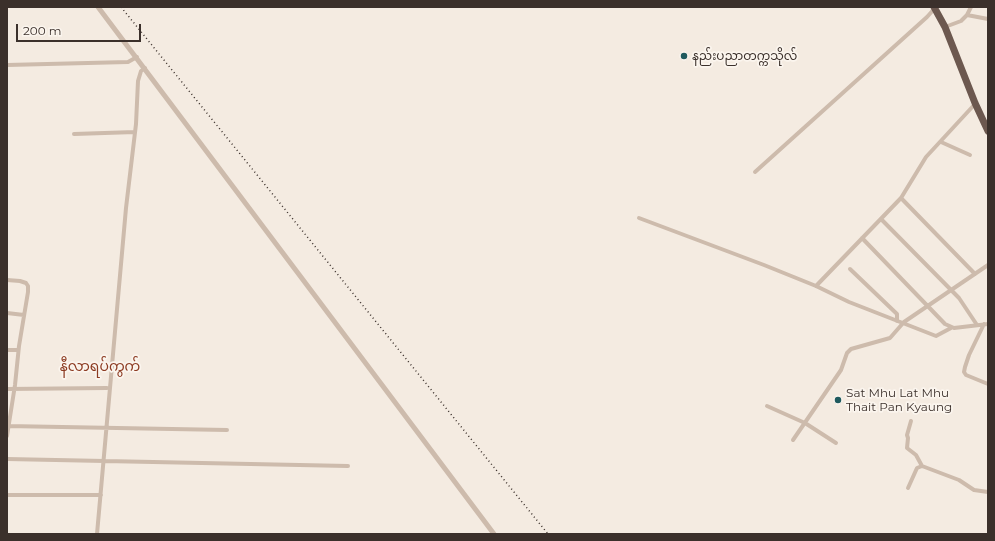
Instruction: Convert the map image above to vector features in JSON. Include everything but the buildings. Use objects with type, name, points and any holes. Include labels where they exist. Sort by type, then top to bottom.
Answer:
[{"type":"highway","points":[[935,8],[945,26],[975,103],[988,131]]},
{"type":"street","points":[[98,7],[494,534]]},
{"type":"street","points":[[945,26],[956,23],[967,15],[971,7]]},
{"type":"street","points":[[755,172],[927,17],[935,8]]},
{"type":"street","points":[[967,15],[988,19]]},
{"type":"street","points":[[7,65],[128,62],[136,57]]},
{"type":"street","points":[[97,534],[105,461],[126,208],[135,132],[138,81],[141,71],[145,68]]},
{"type":"street","points":[[816,286],[901,198],[926,157],[975,103]]},
{"type":"street","points":[[74,134],[135,132]]},
{"type":"street","points":[[941,142],[970,156]]},
{"type":"street","points":[[901,198],[975,274]]},
{"type":"street","points":[[639,218],[816,286],[849,302],[897,321],[904,322],[936,336],[951,328],[986,324]]},
{"type":"street","points":[[881,219],[951,290],[977,325]]},
{"type":"street","points":[[862,238],[927,306],[951,328]]},
{"type":"street","points":[[793,440],[841,370],[847,353],[851,349],[890,338],[904,322],[988,265]]},
{"type":"street","points":[[850,268],[897,314],[897,321]]},
{"type":"street","points":[[7,280],[26,282],[28,286],[7,436]]},
{"type":"street","points":[[7,313],[24,315]]},
{"type":"street","points":[[986,324],[969,355],[964,367],[964,372],[966,375],[988,384]]},
{"type":"street","points":[[7,350],[18,350]]},
{"type":"street","points":[[7,389],[107,388]]},
{"type":"street","points":[[767,406],[805,423],[836,444]]},
{"type":"street","points":[[911,421],[907,435],[907,448],[916,455],[922,466],[959,480],[974,490],[988,492]]},
{"type":"street","points":[[8,426],[227,430]]},
{"type":"street","points":[[7,459],[348,466]]},
{"type":"street","points":[[908,488],[918,468],[922,466]]},
{"type":"street","points":[[7,494],[101,495]]},
{"type":"railway","points":[[121,7],[548,534]]},
{"type":"place","name":"နည်းပညာတက္ကသိုလ်","points":[[684,56]]},
{"type":"place","name":"Sat Mhu Lat Mhu Thait Pan Kyaung","points":[[838,400]]},
{"type":"district","name":"နီလာရပ်ကွက်","points":[[100,367]]}]
